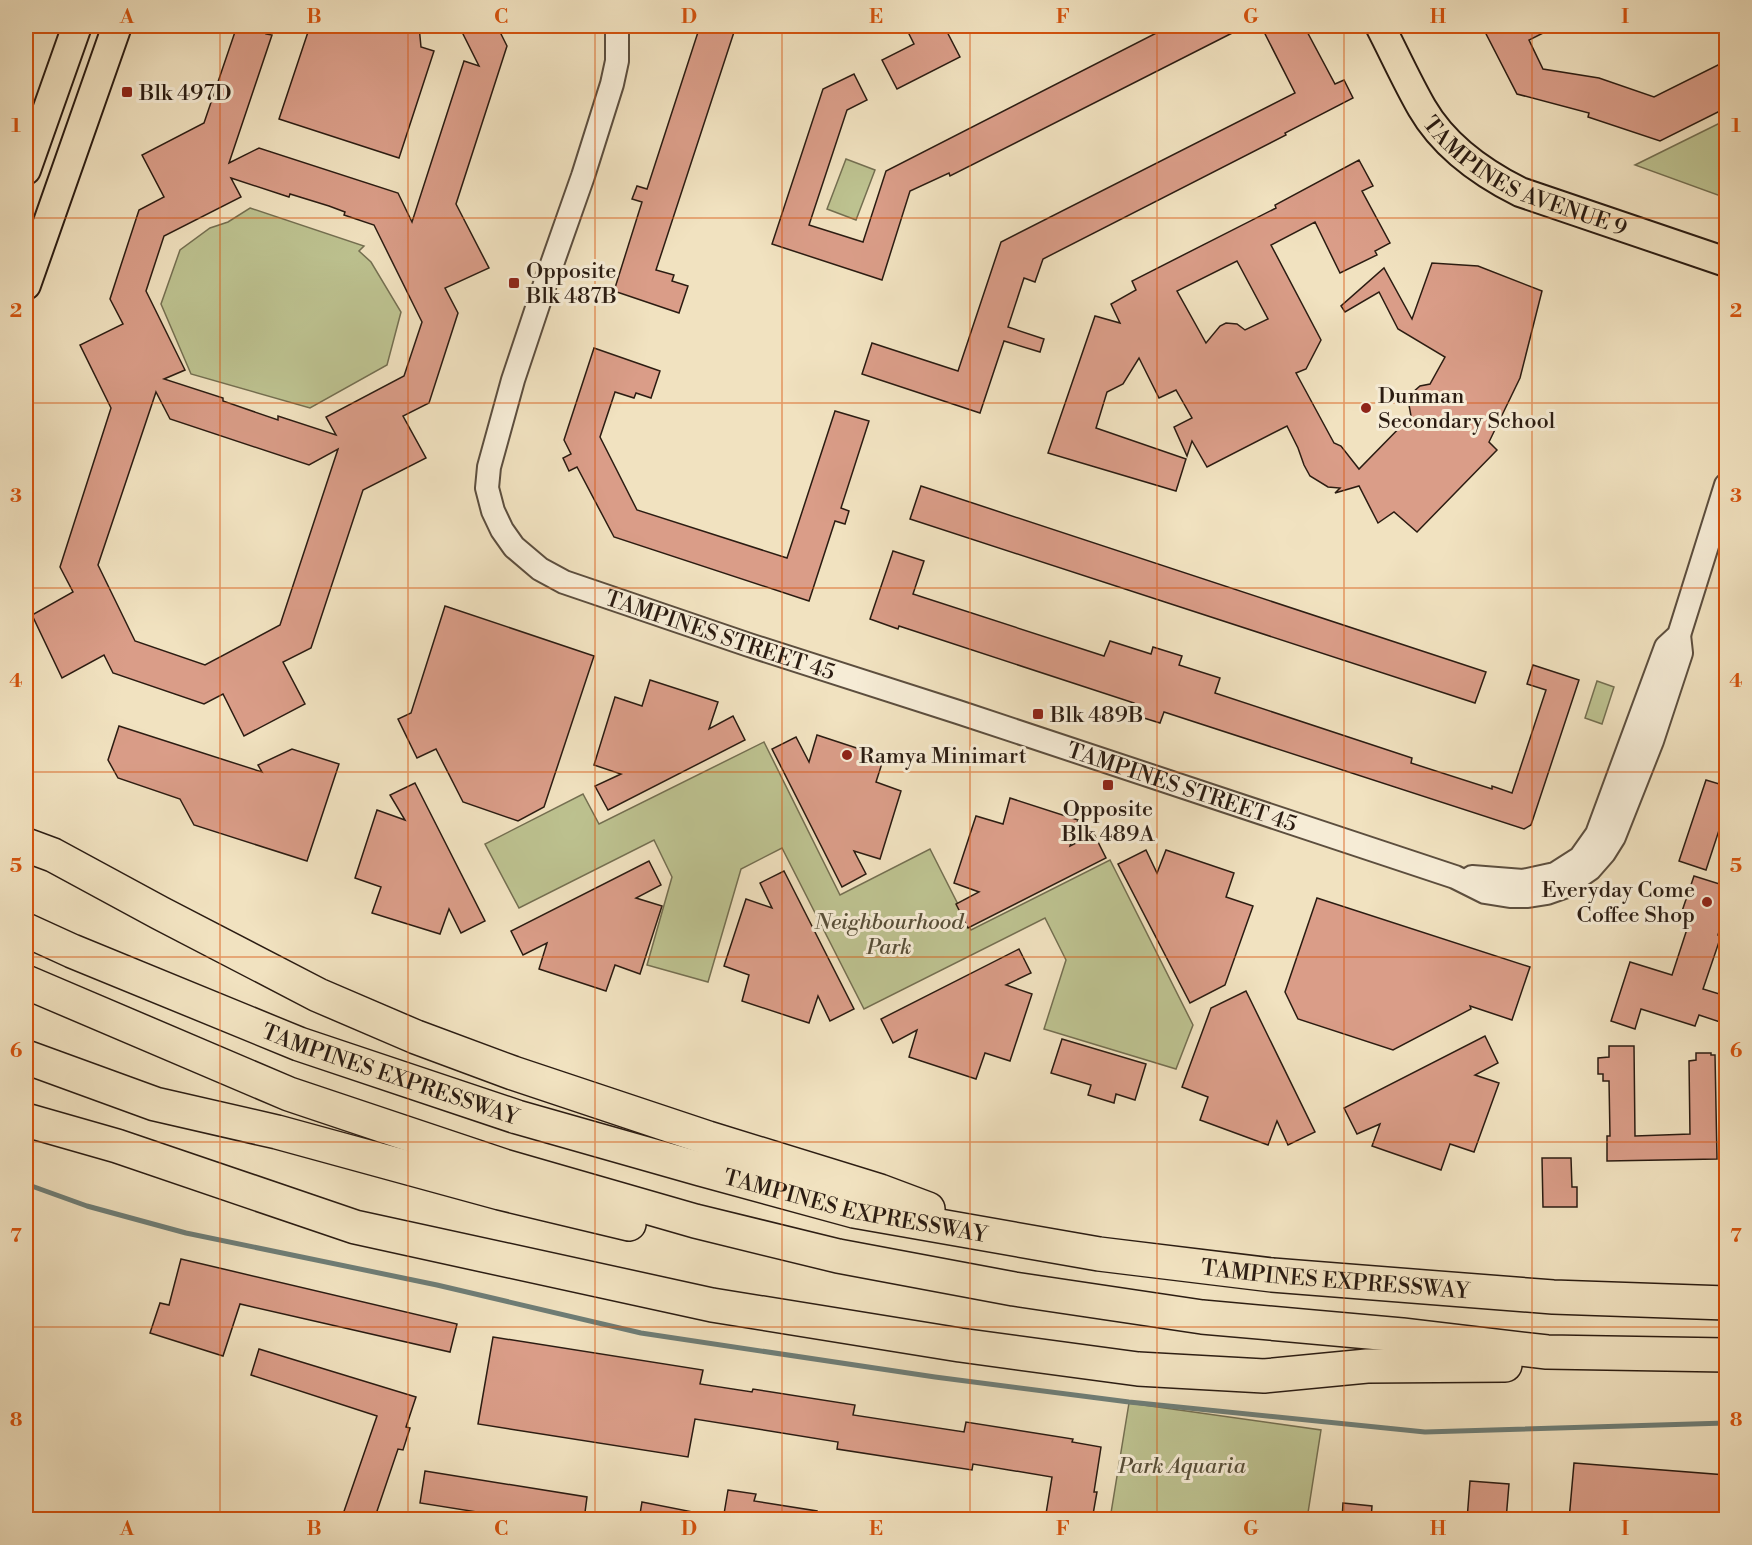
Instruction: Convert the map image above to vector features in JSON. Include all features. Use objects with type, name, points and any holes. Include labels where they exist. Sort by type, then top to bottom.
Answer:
[{"type":"highway","points":[[26,820],[160,913]]},
{"type":"highway","points":[[26,845],[53,855],[318,995],[416,1037],[513,1073],[708,1138],[880,1191],[994,1235]]},
{"type":"highway","name":"TAMPINES EXPRESSWAY","points":[[26,930],[299,1044],[517,1117],[854,1211],[1100,1254],[1272,1275],[1553,1297],[1726,1303]]},
{"type":"highway","points":[[34,986],[289,1094],[492,1162],[695,1221],[838,1256],[1014,1289],[1202,1317],[1402,1335],[1547,1352],[1726,1355]]},
{"type":"highway","points":[[26,1058],[155,1104],[277,1132],[500,1193],[689,1239],[838,1256]]},
{"type":"highway","points":[[26,1120],[117,1146],[355,1227],[711,1305],[960,1345],[1138,1369],[1264,1376],[1367,1366],[1506,1365],[1547,1352]]},
{"type":"main road","points":[[26,170],[77,26]]},
{"type":"main road","points":[[26,285],[117,26]]},
{"type":"main road","name":"TAMPINES AVENUE 9","points":[[1380,26],[1423,110],[1458,150],[1495,180],[1520,192],[1726,262]]},
{"type":"main road","name":"TAMPINES AVENUE 9","points":[[1401,26],[1443,107],[1468,136],[1495,158],[1534,180],[1726,244]]},
{"type":"street","name":"TAMPINES STREET 45","points":[[617,26],[618,52],[612,84],[513,380],[489,467],[488,488],[493,511],[502,530],[514,547],[540,569],[564,582],[1455,877],[1485,892],[1528,896],[1564,887],[1590,868],[1604,853],[1614,837],[1652,741],[1682,653],[1679,635],[1726,485]]},
{"type":"green space","points":[[1726,120],[1726,198],[1635,165]]},
{"type":"green space","points":[[846,159],[875,170],[856,220],[827,209]]},
{"type":"green space","points":[[250,208],[364,246],[359,251],[371,262],[401,312],[387,365],[310,408],[191,374],[161,304],[180,250],[210,228],[228,222]]},
{"type":"green space","points":[[1597,681],[1614,687],[1602,724],[1585,718]]},
{"type":"green space","name":"Neighbourhood Park","points":[[764,742],[840,895],[930,849],[971,930],[1110,860],[1193,1025],[1176,1069],[1044,1029],[1066,960],[1045,918],[864,1009],[782,848],[741,869],[708,982],[647,965],[672,877],[654,840],[519,908],[485,844],[583,794],[599,824]]},
{"type":"green space","name":"Park Aquaria","points":[[1129,1403],[1321,1430],[1307,1519],[1110,1519]]},
{"type":"building","points":[[237,26],[268,26],[266,34],[272,35],[229,163],[259,148],[398,193],[412,222],[464,61],[479,66],[459,26],[497,26],[507,46],[456,204],[489,268],[445,288],[458,313],[429,403],[403,416],[426,458],[363,490],[311,648],[283,662],[305,704],[244,736],[223,694],[204,704],[113,673],[104,655],[62,678],[32,615],[73,592],[60,567],[111,408],[80,345],[123,324],[110,299],[139,210],[164,197],[142,155],[204,123]],"holes":[[[231,178],[289,197],[290,194],[329,206],[345,212],[344,215],[374,225],[422,322],[404,376],[326,417],[336,435],[278,416],[278,420],[223,401],[223,398],[164,379],[185,370],[146,291],[164,236],[241,197]],[[156,392],[170,419],[309,465],[338,449],[280,625],[205,665],[135,641],[98,565]]]},
{"type":"building","points":[[310,26],[419,26],[421,47],[434,51],[399,158],[279,119]]},
{"type":"building","points":[[700,26],[736,26],[656,270],[674,275],[672,281],[688,286],[679,313],[614,291],[642,202],[632,199],[637,186],[647,189]]},
{"type":"building","points":[[905,26],[944,26],[960,57],[897,89],[882,60],[914,44]]},
{"type":"building","points":[[1170,26],[1246,26],[950,176],[949,173],[910,191],[882,280],[772,244],[823,89],[854,74],[867,100],[847,110],[809,225],[863,242],[886,171]]},
{"type":"building","points":[[1261,26],[1304,26],[1335,84],[1344,80],[1353,98],[1285,133],[1286,135],[1043,259],[1035,282],[1024,278],[1008,327],[1044,339],[1040,352],[1004,341],[980,413],[862,374],[872,343],[958,371],[1001,242],[1295,93]]},
{"type":"building","points":[[1482,26],[1557,26],[1529,40],[1543,69],[1599,78],[1654,97],[1726,61],[1726,108],[1660,141],[1588,117],[1589,113],[1517,94]]},
{"type":"building","points":[[1359,160],[1373,186],[1362,191],[1390,243],[1375,251],[1377,255],[1340,273],[1315,222],[1271,245],[1321,340],[1306,369],[1296,373],[1334,443],[1341,446],[1359,469],[1411,416],[1409,405],[1411,394],[1420,386],[1430,384],[1445,357],[1398,329],[1379,292],[1345,312],[1341,306],[1384,268],[1412,319],[1432,263],[1478,266],[1542,291],[1520,378],[1489,442],[1497,450],[1417,532],[1394,512],[1378,523],[1359,486],[1335,493],[1340,488],[1328,487],[1310,476],[1287,426],[1207,467],[1192,441],[1187,456],[1174,427],[1192,418],[1176,390],[1159,398],[1139,358],[1123,384],[1107,392],[1096,428],[1186,459],[1176,491],[1048,453],[1095,316],[1120,323],[1111,304],[1136,290],[1132,281],[1276,208],[1275,205]],"holes":[[[1237,261],[1268,319],[1245,330],[1237,324],[1226,323],[1220,326],[1206,343],[1177,291]]]},
{"type":"building","points":[[594,348],[660,371],[651,398],[636,393],[634,398],[615,392],[600,437],[637,510],[787,558],[835,411],[869,421],[841,508],[849,511],[845,524],[835,521],[809,601],[614,537],[577,467],[569,471],[563,458],[571,454],[564,440]]},
{"type":"building","points":[[921,486],[1486,672],[1475,703],[910,519]]},
{"type":"building","points":[[893,551],[924,561],[913,594],[1104,656],[1110,641],[1151,654],[1153,647],[1182,656],[1179,665],[1220,678],[1215,693],[1412,758],[1411,763],[1492,789],[1492,786],[1512,793],[1546,690],[1527,684],[1533,665],[1579,680],[1531,825],[1524,829],[1164,712],[1160,723],[1131,714],[1134,703],[899,626],[898,629],[870,619]]},
{"type":"building","points":[[445,606],[594,656],[544,807],[518,821],[463,802],[436,749],[417,758],[398,719],[411,713]]},
{"type":"building","points":[[650,680],[718,702],[709,729],[733,716],[745,740],[608,810],[595,786],[621,774],[594,765],[615,697],[642,706]]},
{"type":"building","points":[[119,726],[262,772],[258,765],[292,749],[339,764],[307,861],[194,825],[180,799],[118,778],[108,760]]},
{"type":"building","points":[[817,735],[884,757],[876,782],[901,791],[880,859],[854,851],[866,874],[842,887],[772,749],[796,737],[809,762]]},
{"type":"building","points":[[1706,780],[1726,786],[1726,816],[1724,815],[1706,870],[1679,861]]},
{"type":"building","points":[[415,783],[485,921],[461,933],[449,909],[440,934],[372,913],[381,887],[355,878],[377,810],[405,820],[390,795]]},
{"type":"building","points":[[1010,798],[1078,820],[1070,846],[1094,834],[1106,858],[968,928],[956,904],[979,892],[954,883],[976,816],[1003,824]]},
{"type":"building","points":[[1146,850],[1157,873],[1166,850],[1234,873],[1226,897],[1253,906],[1225,985],[1190,1003],[1118,864]]},
{"type":"building","points":[[649,861],[661,885],[636,898],[662,906],[640,974],[615,965],[606,991],[539,969],[547,943],[523,955],[511,931]]},
{"type":"building","points":[[784,871],[854,1009],[830,1021],[818,996],[809,1023],[742,1001],[749,975],[724,966],[746,899],[772,908],[760,883]]},
{"type":"building","points":[[1694,876],[1726,886],[1726,908],[1718,935],[1721,936],[1703,989],[1726,996],[1726,1024],[1699,1015],[1695,1026],[1641,1009],[1635,1029],[1611,1021],[1630,962],[1672,975],[1689,923],[1679,920]]},
{"type":"building","points":[[1317,898],[1530,967],[1512,1020],[1470,1006],[1471,1009],[1393,1050],[1298,1019],[1285,992]]},
{"type":"building","points":[[1019,949],[1031,973],[1006,985],[1032,994],[1010,1061],[985,1053],[976,1079],[909,1057],[917,1030],[893,1043],[881,1019]]},
{"type":"building","points":[[1246,991],[1315,1132],[1288,1145],[1277,1121],[1268,1145],[1200,1120],[1208,1097],[1182,1087],[1211,1008]]},
{"type":"building","points":[[1485,1036],[1498,1063],[1475,1075],[1499,1083],[1474,1152],[1450,1144],[1441,1170],[1372,1146],[1380,1124],[1357,1134],[1344,1108]]},
{"type":"building","points":[[1062,1039],[1146,1064],[1135,1100],[1116,1094],[1114,1103],[1088,1095],[1091,1085],[1051,1073]]},
{"type":"building","points":[[1609,1046],[1634,1046],[1635,1136],[1690,1134],[1689,1061],[1696,1060],[1696,1053],[1715,1055],[1717,1159],[1607,1161],[1607,1136],[1610,1136],[1609,1081],[1603,1081],[1603,1074],[1598,1074],[1598,1058],[1609,1057]]},
{"type":"building","points":[[1542,1158],[1571,1158],[1572,1187],[1577,1187],[1577,1207],[1543,1207]]},
{"type":"building","points":[[181,1259],[457,1324],[450,1352],[240,1304],[223,1356],[150,1333],[160,1303],[169,1305]]},
{"type":"building","points":[[493,1337],[703,1370],[700,1384],[752,1392],[753,1389],[855,1405],[853,1415],[964,1432],[966,1422],[1073,1439],[1072,1442],[1101,1447],[1092,1520],[1045,1520],[1052,1477],[973,1464],[972,1470],[837,1449],[838,1442],[695,1419],[688,1457],[478,1424]]},
{"type":"building","points":[[259,1349],[416,1397],[406,1427],[410,1428],[403,1450],[398,1449],[374,1520],[341,1520],[377,1416],[251,1375]]},
{"type":"building","points":[[1574,1463],[1726,1475],[1726,1520],[1569,1520]]},
{"type":"building","points":[[425,1471],[587,1497],[584,1520],[527,1520],[420,1503]]},
{"type":"building","points":[[1470,1481],[1509,1484],[1506,1520],[1467,1520]]},
{"type":"building","points":[[728,1490],[756,1494],[754,1501],[817,1511],[816,1520],[723,1520]]},
{"type":"building","points":[[642,1502],[693,1512],[692,1520],[639,1520]]},
{"type":"building","points":[[1343,1503],[1372,1506],[1371,1520],[1342,1520]]},
{"type":"waterway","points":[[26,1184],[87,1206],[186,1233],[437,1285],[641,1333],[935,1377],[1129,1402],[1425,1432],[1726,1423]]},
{"type":"place","name":"Blk 497D","points":[[127,92]]},
{"type":"place","name":"Opposite Blk 487B","points":[[514,283]]},
{"type":"place","name":"Dunman Secondary School","points":[[1366,408]]},
{"type":"place","name":"Blk 489B","points":[[1038,714]]},
{"type":"place","name":"Ramya Minimart","points":[[847,755]]},
{"type":"place","name":"Opposite Blk 489A","points":[[1108,785]]},
{"type":"place","name":"Everyday Come Coffee Shop","points":[[1707,902]]}]
